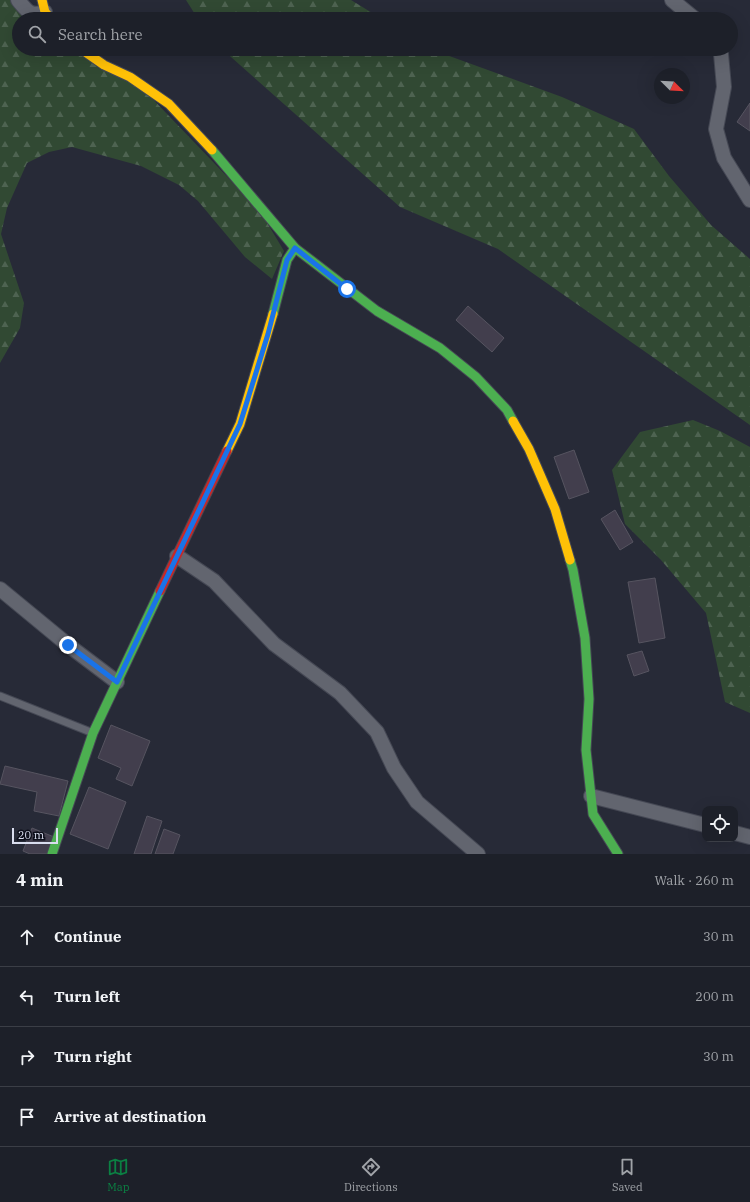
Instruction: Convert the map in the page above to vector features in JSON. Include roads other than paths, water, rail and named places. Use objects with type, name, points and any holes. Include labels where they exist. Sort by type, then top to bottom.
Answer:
[{"type":"street","points":[[18,0],[27,12]]},
{"type":"street","points":[[672,0],[687,12]]},
{"type":"street","points":[[91,56],[104,65],[130,77],[169,104],[204,141],[295,248],[377,311],[440,348],[476,376],[507,410],[529,449],[555,509],[573,570],[585,638],[589,699],[586,750],[593,814],[618,854]]},
{"type":"street","points":[[720,56],[724,88],[716,129],[724,158],[750,200]]},
{"type":"street","points":[[52,854],[93,733],[240,424],[268,334],[287,260],[295,248]]},
{"type":"street","points":[[177,556],[214,581],[274,644],[340,694],[377,732],[394,768],[417,802],[478,854]]},
{"type":"street","points":[[0,589],[68,645],[117,682]]},
{"type":"street","points":[[591,796],[702,824]]},
{"type":"street","points":[[738,834],[750,837]]},
{"type":"lane","points":[[0,696],[93,733]]}]
